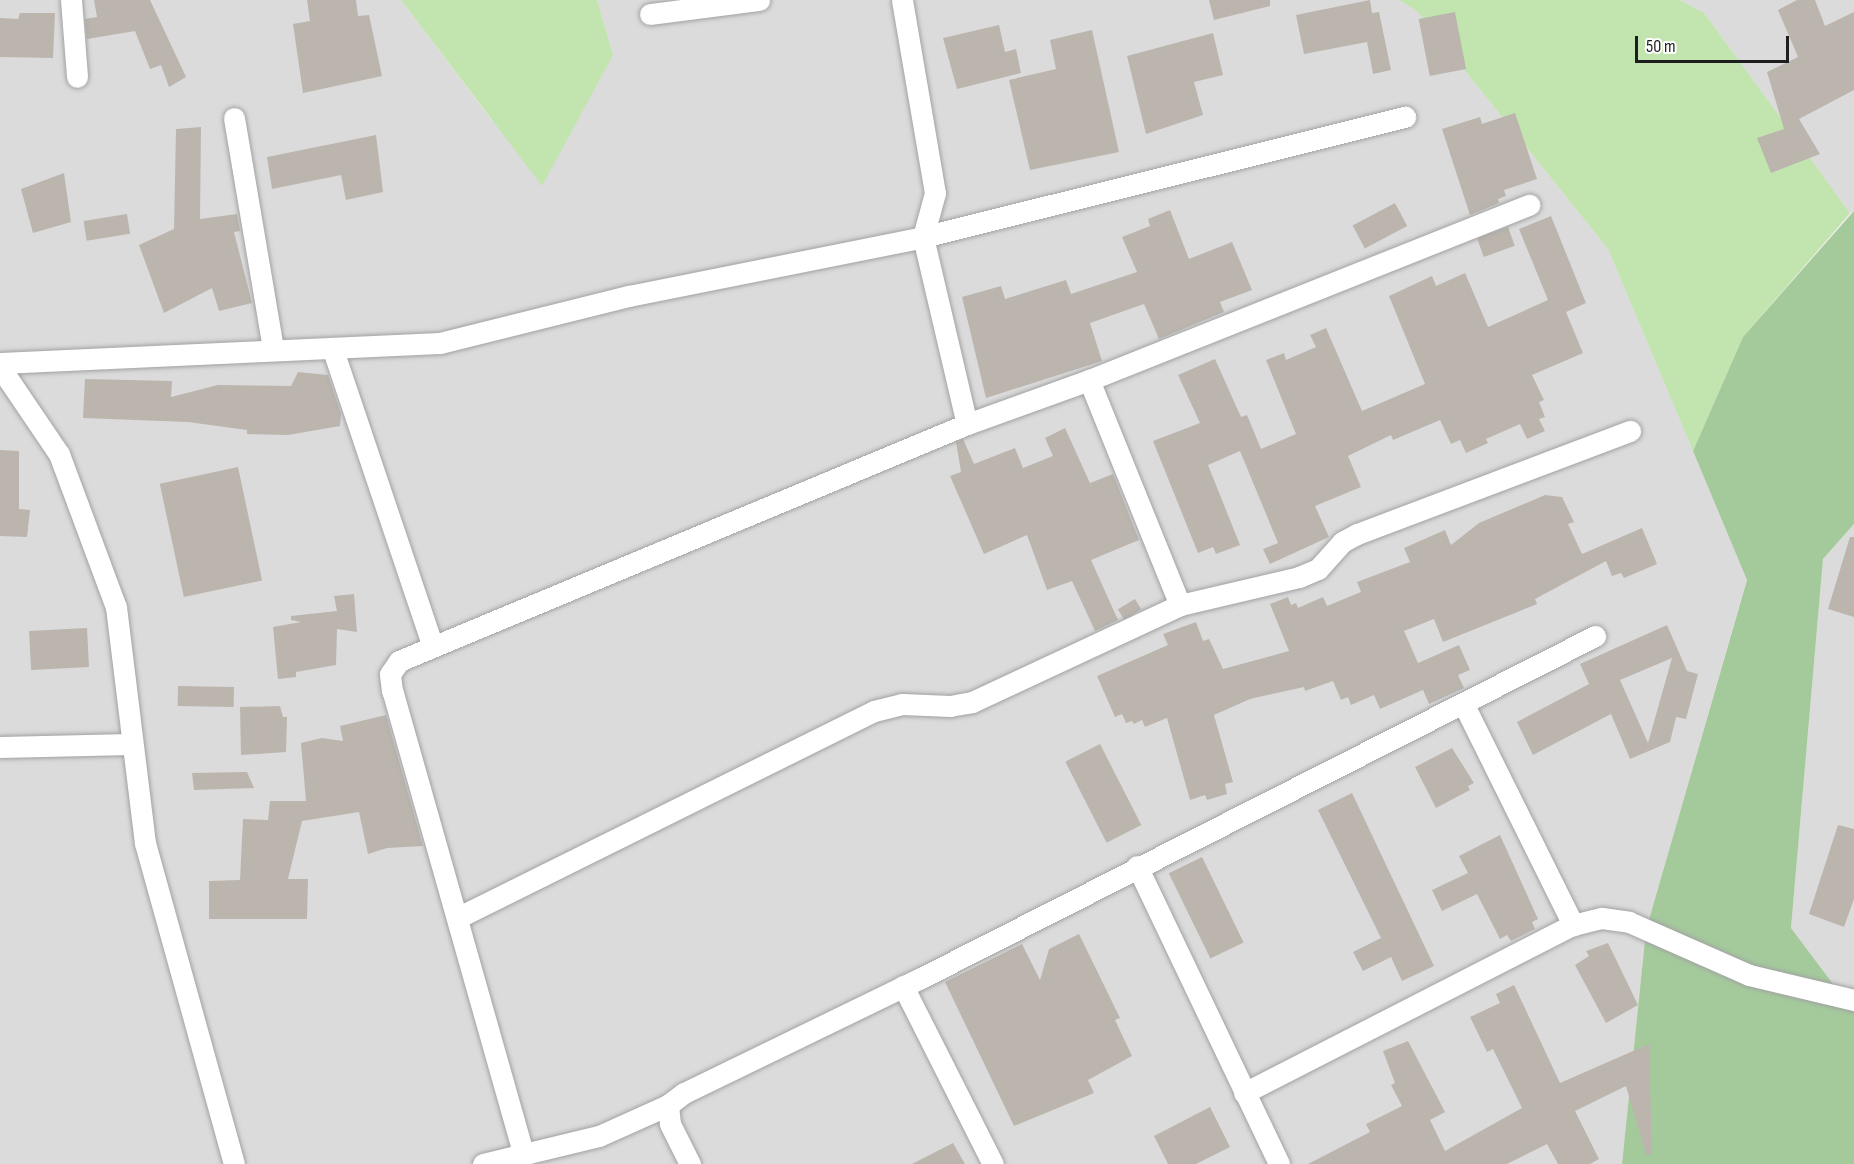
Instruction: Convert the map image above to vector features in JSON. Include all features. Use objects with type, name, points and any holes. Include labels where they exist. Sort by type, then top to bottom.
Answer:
[{"type":"street","points":[[72,0],[77,77]]},
{"type":"street","points":[[650,14],[759,0]]},
{"type":"street","points":[[902,0],[935,193],[923,237],[967,424]]},
{"type":"street","points":[[234,1164],[145,843],[131,744],[116,607],[58,454],[0,365],[273,348],[333,350],[440,344],[629,296],[923,237],[1405,117]]},
{"type":"street","points":[[234,118],[273,348]]},
{"type":"street","points":[[524,1156],[390,674],[399,661],[432,645],[967,424],[1089,380],[1529,205]]},
{"type":"street","points":[[333,350],[432,645]]},
{"type":"street","points":[[1089,380],[1180,605]]},
{"type":"street","points":[[459,917],[874,711],[902,704],[950,706],[972,702],[1180,605],[1299,577],[1318,569],[1342,542],[1357,534],[1630,431]]},
{"type":"street","points":[[483,1164],[524,1156],[599,1136],[668,1105],[684,1093],[1464,705],[1595,636]]},
{"type":"street","points":[[1464,705],[1573,925]]},
{"type":"street","points":[[0,747],[131,744]]},
{"type":"street","points":[[1137,866],[1279,1164]]},
{"type":"street","points":[[1244,1093],[1573,925],[1602,918],[1629,922],[1749,975],[1853,997]]},
{"type":"street","points":[[903,986],[993,1164]]},
{"type":"street","points":[[668,1105],[670,1124],[690,1164]]},
{"type":"shaded area","points":[[0,0],[401,0],[492,121],[613,55],[597,0],[1399,0],[1417,11],[1608,249],[1747,579],[1646,930],[1622,1164],[0,1164]]},
{"type":"shaded area","points":[[1680,0],[1854,0],[1854,211],[1850,213],[1704,13]]},
{"type":"shaded area","points":[[1854,524],[1854,1012],[1791,928],[1823,559]]},
{"type":"green space","points":[[401,0],[597,0],[613,55],[542,186]]},
{"type":"green space","points":[[1399,0],[1680,0],[1704,13],[1850,213],[1743,337],[1693,451],[1608,249],[1417,11]]},
{"type":"green space","points":[[1854,211],[1854,524],[1823,559],[1791,928],[1854,1012],[1854,1164],[1622,1164],[1646,930],[1747,580],[1693,451],[1743,337]]},
{"type":"building","points":[[94,0],[150,0],[186,77],[169,87],[161,65],[150,69],[135,31],[87,39],[85,19],[97,17]]},
{"type":"building","points":[[307,0],[356,0],[358,16],[369,15],[382,76],[303,93],[293,24],[310,21]]},
{"type":"building","points":[[1209,0],[1270,0],[1270,6],[1214,20]]},
{"type":"building","points":[[1370,0],[1372,13],[1379,12],[1391,70],[1373,74],[1367,42],[1304,54],[1296,15]]},
{"type":"building","points":[[1797,0],[1815,0],[1825,26],[1854,12],[1854,90],[1799,119],[1820,154],[1771,173],[1757,138],[1784,129],[1767,72],[1798,57],[1778,10]]},
{"type":"building","points":[[1455,12],[1466,69],[1430,76],[1419,19]]},
{"type":"building","points":[[20,13],[55,13],[53,58],[0,57],[0,18],[18,19]]},
{"type":"building","points":[[999,25],[1005,52],[1016,49],[1021,73],[957,89],[943,38]]},
{"type":"building","points":[[1092,30],[1119,152],[1030,170],[1009,80],[1056,69],[1050,40]]},
{"type":"building","points":[[1213,33],[1223,75],[1194,82],[1203,115],[1146,134],[1127,56]]},
{"type":"building","points":[[1515,113],[1537,179],[1504,190],[1506,196],[1498,199],[1499,203],[1470,215],[1442,129],[1480,117],[1482,124]]},
{"type":"building","points":[[201,127],[200,219],[237,214],[240,231],[234,232],[252,303],[219,311],[212,288],[164,313],[139,245],[174,229],[176,129]]},
{"type":"building","points":[[376,135],[383,192],[346,200],[341,175],[272,189],[267,157]]},
{"type":"building","points":[[64,173],[71,222],[33,233],[21,189]]},
{"type":"building","points":[[1395,203],[1407,226],[1365,248],[1353,226]]},
{"type":"building","points":[[1170,210],[1189,259],[1232,242],[1252,290],[1220,302],[1224,312],[1159,339],[1144,304],[1090,323],[1102,361],[986,398],[962,297],[1001,286],[1005,299],[1066,280],[1071,294],[1137,272],[1122,237],[1150,226],[1148,219]]},
{"type":"building","points":[[127,214],[130,234],[87,241],[84,221]]},
{"type":"building","points":[[1551,216],[1586,303],[1566,312],[1583,353],[1532,375],[1544,400],[1539,402],[1545,417],[1539,419],[1545,431],[1527,439],[1520,424],[1486,439],[1488,443],[1466,453],[1460,440],[1451,444],[1440,420],[1393,440],[1391,435],[1348,456],[1361,487],[1315,506],[1329,537],[1270,564],[1263,549],[1278,543],[1240,451],[1208,465],[1240,545],[1216,554],[1213,547],[1198,553],[1153,441],[1200,423],[1178,375],[1215,359],[1241,417],[1247,415],[1261,449],[1296,434],[1266,360],[1284,353],[1286,360],[1316,347],[1310,335],[1326,328],[1362,411],[1425,384],[1389,296],[1432,276],[1436,286],[1465,273],[1488,327],[1548,300],[1519,229]]},
{"type":"building","points":[[1508,227],[1515,246],[1484,257],[1477,238]]},
{"type":"building","points":[[298,372],[328,375],[341,414],[340,426],[288,435],[247,434],[247,430],[188,422],[83,418],[85,379],[172,381],[171,397],[218,385],[291,386]]},
{"type":"building","points":[[1065,428],[1090,483],[1113,474],[1139,540],[1091,560],[1118,620],[1095,631],[1072,581],[1047,590],[1027,535],[984,554],[950,476],[961,472],[956,442],[963,439],[974,464],[1015,448],[1023,468],[1053,456],[1045,438]]},
{"type":"building","points":[[0,450],[19,451],[19,509],[30,510],[27,537],[0,536]]},
{"type":"building","points":[[238,467],[262,580],[184,597],[160,484]]},
{"type":"building","points":[[1545,495],[1562,497],[1574,522],[1568,524],[1582,554],[1642,528],[1657,564],[1624,578],[1621,573],[1612,576],[1606,561],[1535,599],[1537,604],[1443,642],[1434,619],[1404,631],[1418,663],[1459,645],[1470,670],[1458,675],[1464,688],[1429,704],[1423,690],[1380,709],[1374,695],[1351,705],[1348,697],[1341,700],[1333,681],[1305,691],[1304,687],[1250,699],[1214,715],[1233,782],[1225,784],[1227,794],[1207,800],[1205,795],[1190,800],[1167,718],[1145,727],[1142,720],[1134,724],[1132,721],[1126,723],[1122,714],[1115,717],[1097,676],[1168,645],[1163,634],[1196,622],[1203,641],[1209,639],[1223,669],[1289,651],[1270,604],[1288,597],[1291,605],[1296,603],[1298,608],[1323,597],[1327,606],[1361,592],[1357,582],[1410,562],[1404,548],[1445,530],[1451,545],[1479,523]]},
{"type":"building","points":[[1850,537],[1854,537],[1854,617],[1828,609]]},
{"type":"building","points":[[354,594],[357,632],[337,629],[336,665],[296,672],[296,677],[278,679],[273,627],[301,622],[291,620],[291,616],[337,611],[334,596]]},
{"type":"building","points":[[1135,599],[1141,609],[1124,620],[1118,609]]},
{"type":"building","points":[[1667,625],[1687,671],[1698,674],[1686,719],[1676,717],[1670,742],[1630,759],[1611,714],[1533,755],[1517,722],[1589,684],[1580,664]],"holes":[[[1672,658],[1648,743],[1620,680]]]},
{"type":"building","points":[[87,628],[89,667],[31,670],[29,631]]},
{"type":"building","points":[[178,686],[234,687],[234,707],[178,706]]},
{"type":"building","points":[[280,706],[283,717],[287,717],[286,752],[241,755],[240,707]]},
{"type":"building","points":[[386,715],[423,846],[387,848],[368,854],[359,812],[302,821],[288,879],[308,879],[307,919],[209,919],[209,881],[240,880],[243,819],[268,820],[270,801],[306,801],[301,743],[322,738],[343,741],[340,726]]},
{"type":"building","points":[[1100,744],[1141,825],[1107,843],[1065,762]]},
{"type":"building","points":[[1452,748],[1474,783],[1468,786],[1470,790],[1436,808],[1415,767]]},
{"type":"building","points":[[247,772],[254,788],[194,790],[192,773]]},
{"type":"building","points":[[1352,793],[1434,966],[1402,981],[1391,957],[1363,971],[1353,952],[1381,938],[1318,810]]},
{"type":"building","points":[[1838,825],[1854,829],[1854,899],[1844,927],[1809,914]]},
{"type":"building","points":[[1500,835],[1538,919],[1532,922],[1535,929],[1511,941],[1507,935],[1500,939],[1477,894],[1442,911],[1432,890],[1468,873],[1459,856]]},
{"type":"building","points":[[1202,857],[1244,942],[1210,959],[1169,873]]},
{"type":"building","points":[[1079,934],[1120,1018],[1115,1020],[1132,1056],[1088,1080],[1094,1093],[1014,1126],[945,982],[1022,944],[1040,980],[1049,949]]},
{"type":"building","points":[[1608,943],[1638,1005],[1606,1023],[1575,965],[1589,956],[1586,951]]},
{"type":"building","points":[[1514,985],[1560,1083],[1649,1044],[1652,1154],[1646,1155],[1626,1086],[1575,1111],[1599,1159],[1590,1164],[1558,1164],[1547,1144],[1507,1164],[1308,1164],[1370,1132],[1366,1124],[1402,1106],[1391,1085],[1395,1083],[1383,1051],[1408,1041],[1445,1112],[1430,1120],[1445,1151],[1522,1108],[1493,1049],[1487,1052],[1470,1017],[1500,1003],[1496,994]]},
{"type":"building","points":[[1210,1107],[1230,1147],[1196,1164],[1168,1164],[1154,1136]]},
{"type":"building","points":[[953,1143],[965,1164],[912,1164]]}]
